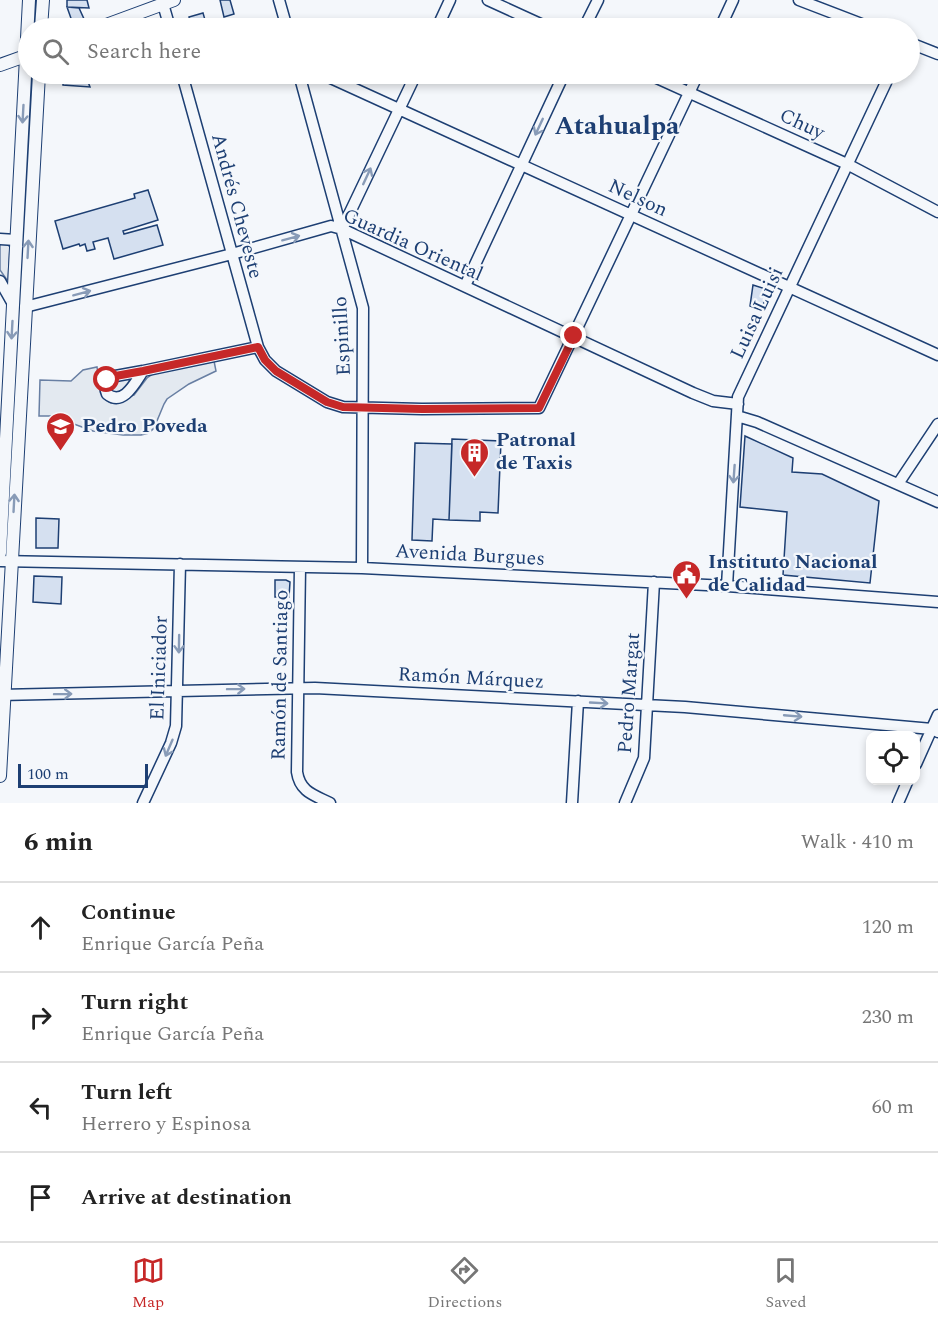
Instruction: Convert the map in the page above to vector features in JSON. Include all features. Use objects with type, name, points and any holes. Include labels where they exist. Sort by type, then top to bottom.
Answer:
[{"type":"main road","points":[[28,18],[29,0]]},
{"type":"main road","points":[[41,18],[42,0]]},
{"type":"main road","points":[[125,18],[169,2]]},
{"type":"main road","points":[[0,64],[18,58]]},
{"type":"main road","points":[[0,553],[5,376],[19,305],[16,240],[25,84]]},
{"type":"main road","points":[[0,776],[6,561],[19,305],[38,84]]},
{"type":"street","points":[[279,0],[284,18]]},
{"type":"street","points":[[442,18],[450,0]]},
{"type":"street","points":[[488,0],[527,18]]},
{"type":"street","points":[[589,18],[598,0]]},
{"type":"street","points":[[725,18],[733,0]]},
{"type":"street","points":[[799,0],[846,18]]},
{"type":"street","points":[[169,2],[170,18]]},
{"type":"street","points":[[920,47],[938,54]]},
{"type":"street","name":"Andrés Cheveste","points":[[185,84],[258,347]]},
{"type":"street","name":"Espinillo","points":[[302,84],[363,308],[362,568]]},
{"type":"street","name":"Nelson","points":[[345,84],[938,355]]},
{"type":"street","points":[[342,229],[411,84]]},
{"type":"street","points":[[465,286],[559,84]]},
{"type":"street","name":"Chuy","points":[[671,84],[847,164],[938,212]]},
{"type":"street","points":[[143,371],[258,347],[265,360],[276,371],[338,406],[539,408],[693,84]]},
{"type":"street","name":"Luisa Luisi","points":[[727,586],[740,392],[885,84]]},
{"type":"street","name":"Guardia Oriental","points":[[19,305],[232,254],[331,226],[342,229],[574,336],[699,396],[713,401],[738,404]]},
{"type":"street","points":[[0,239],[16,240]]},
{"type":"street","points":[[0,281],[19,305]]},
{"type":"street","points":[[737,416],[757,422],[938,502]]},
{"type":"street","points":[[898,484],[938,424]]},
{"type":"street","name":"Avenida Burgues","points":[[6,561],[362,568],[727,586],[938,602]]},
{"type":"street","name":"El Iniciador","points":[[143,803],[174,736],[176,726],[180,564]]},
{"type":"street","name":"Ramón de Santiago","points":[[300,567],[296,765],[302,787],[330,803]]},
{"type":"street","name":"Pedro Margat","points":[[625,803],[644,758],[654,582]]},
{"type":"street","name":"Ramón Márquez","points":[[2,695],[315,688],[723,710],[935,730]]},
{"type":"street","points":[[572,803],[578,702]]},
{"type":"street","points":[[920,756],[935,730],[938,715]]},
{"type":"street","points":[[898,803],[906,785]]},
{"type":"shaded area","points":[[30,84],[32,84],[5,551]]},
{"type":"shaded area","points":[[0,244],[7,244],[10,247],[7,280],[0,270]]},
{"type":"shaded area","points":[[214,361],[216,371],[189,384],[167,399],[154,428],[149,433],[123,435],[93,431],[52,416],[39,416],[40,380],[71,381],[83,370],[97,367],[102,392],[109,402],[114,404],[134,395],[147,378],[156,372]]},
{"type":"shaded area","points":[[132,378],[128,387],[116,393],[111,391],[109,386],[112,381]]},
{"type":"building","points":[[67,0],[87,0],[89,8],[67,7]]},
{"type":"building","points":[[220,0],[230,0],[234,14],[224,17]]},
{"type":"building","points":[[67,7],[79,8],[84,18],[71,18]]},
{"type":"building","points":[[203,13],[204,18],[189,18]]},
{"type":"building","points":[[89,84],[90,87],[63,85]]},
{"type":"building","points":[[148,190],[158,220],[123,231],[124,234],[157,225],[163,245],[114,259],[108,238],[93,242],[95,249],[87,251],[85,244],[63,249],[55,221],[135,198],[134,194]]},
{"type":"building","points":[[753,285],[769,290],[761,310],[750,306]]},
{"type":"building","points":[[745,436],[793,458],[792,472],[822,474],[879,501],[870,583],[783,575],[787,512],[740,507]]},
{"type":"building","name":"Patronal de Taxis","points":[[452,439],[501,441],[498,513],[480,512],[480,521],[449,520]]},
{"type":"building","points":[[415,443],[452,444],[449,520],[433,519],[432,541],[412,540]]},
{"type":"building","points":[[36,518],[59,519],[58,548],[36,548]]},
{"type":"building","points":[[34,576],[62,577],[61,604],[33,602]]},
{"type":"building","points":[[275,580],[290,582],[289,597],[275,597]]},
{"type":"place","name":"Pedro Poveda","points":[[61,452]]},
{"type":"place","name":"Patronal de Taxis","points":[[475,478]]},
{"type":"place","name":"Instituto Nacional de Calidad","points":[[687,600]]},
{"type":"district","name":"Atahualpa","points":[[617,126]]},
{"type":"route","points":[[107,380],[110,377],[258,347],[265,360],[276,371],[327,402],[343,407],[539,408],[574,336]]}]
